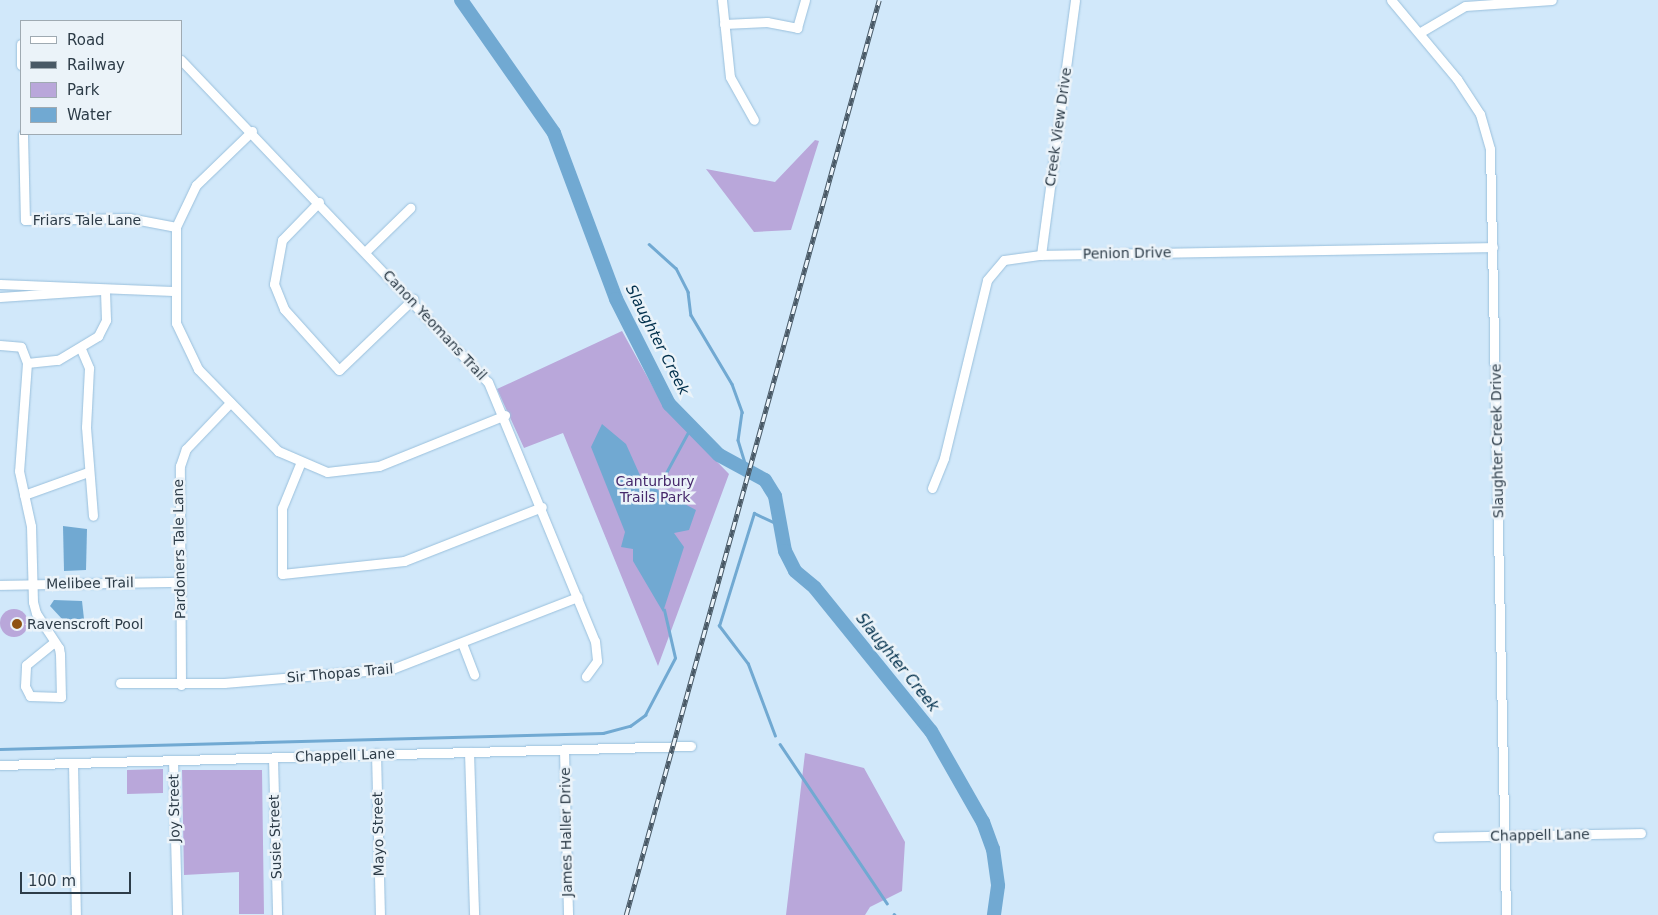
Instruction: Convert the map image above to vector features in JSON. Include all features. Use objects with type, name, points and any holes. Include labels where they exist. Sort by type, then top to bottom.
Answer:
[{"type":"street","points":[[722,0],[730,78],[754,120]]},
{"type":"street","points":[[724,24],[766,22],[797,28],[805,0]]},
{"type":"street","name":"Creek View Drive","points":[[1041,255],[1075,0]]},
{"type":"street","name":"Slaughter Creek Drive","points":[[1391,0],[1457,79],[1487,131],[1493,247],[1506,915]]},
{"type":"street","points":[[1419,33],[1464,6],[1552,0]]},
{"type":"street","name":"Canon Yeomans Trail","points":[[182,61],[252,131],[480,370],[505,416],[597,649],[594,666],[586,676]]},
{"type":"street","points":[[252,131],[196,185],[176,226],[173,291],[182,342],[198,369],[278,451],[300,464],[339,472],[370,469],[505,416]]},
{"type":"street","name":"Friars Tale Lane","points":[[23,135],[25,220],[129,218],[176,226]]},
{"type":"street","points":[[319,202],[282,240],[274,284],[284,309],[339,370],[413,299]]},
{"type":"street","points":[[366,250],[410,208]]},
{"type":"street","name":"Penion Drive","points":[[932,488],[944,458],[987,280],[1004,260],[1041,255],[1493,247]]},
{"type":"street","points":[[0,284],[61,283],[105,290],[173,291]]},
{"type":"street","points":[[0,297],[82,295],[105,290]]},
{"type":"street","points":[[27,363],[58,360],[81,349],[104,326],[105,290]]},
{"type":"street","points":[[0,345],[21,347],[27,363],[19,439],[24,495],[32,526],[34,608],[54,642],[60,654],[61,697],[30,696],[25,686],[26,665],[54,642]]},
{"type":"street","points":[[81,349],[89,368],[88,472],[94,516]]},
{"type":"street","name":"Pardoners Tale Lane","points":[[181,685],[179,582],[180,466],[186,449],[230,403]]},
{"type":"street","points":[[300,464],[280,517],[282,574],[404,561],[542,507]]},
{"type":"street","points":[[24,495],[88,472]]},
{"type":"street","name":"Melibee Trail","points":[[0,585],[179,582]]},
{"type":"street","name":"Sir Thopas Trail","points":[[120,683],[181,685],[392,669],[578,597]]},
{"type":"street","points":[[462,643],[474,675]]},
{"type":"street","name":"Chappell Lane","points":[[0,765],[273,758],[376,753],[691,746]]},
{"type":"street","name":"James Haller Drive","points":[[564,750],[568,915]]},
{"type":"street","points":[[470,752],[474,915]]},
{"type":"street","name":"Mayo Street","points":[[376,753],[380,915]]},
{"type":"street","name":"Susie Street","points":[[273,758],[277,915]]},
{"type":"street","name":"Joy Street","points":[[173,760],[177,915]]},
{"type":"street","points":[[73,764],[76,915]]},
{"type":"street","name":"Chappell Lane","points":[[1438,837],[1641,833]]},
{"type":"green space","points":[[815,140],[819,141],[791,230],[754,232],[706,169],[775,182]]},
{"type":"green space","name":"Canturbury Trails Park","points":[[622,331],[664,407],[729,474],[658,666],[563,433],[524,448],[497,389]]},
{"type":"green space","points":[[14,609],[24,613],[28,623],[24,633],[14,637],[4,633],[0,623],[4,613]]},
{"type":"green space","points":[[805,753],[864,768],[905,842],[902,891],[870,907],[865,915],[786,915]]},
{"type":"green space","points":[[163,769],[163,793],[127,794],[127,770]]},
{"type":"green space","points":[[182,770],[262,770],[264,914],[239,914],[239,872],[184,875]]},
{"type":"water","points":[[602,424],[626,444],[643,482],[696,510],[689,530],[674,533],[684,547],[663,612],[633,561],[633,549],[621,547],[625,532],[591,447]]},
{"type":"water","points":[[63,526],[87,529],[86,570],[64,571]]},
{"type":"water","points":[[54,600],[82,601],[84,619],[63,620],[50,606]]},
{"type":"waterway","name":"Slaughter Creek","points":[[461,0],[554,133],[616,299],[669,404],[719,455],[765,480],[775,496],[785,551],[795,571],[815,588],[931,731],[983,822],[993,849],[998,886],[994,915]]},
{"type":"waterway","points":[[649,244],[676,268],[688,292],[691,315],[732,384],[742,412],[738,440],[747,470]]},
{"type":"waterway","points":[[660,484],[691,427]]},
{"type":"waterway","points":[[775,736],[748,664],[719,626],[754,513],[780,525]]},
{"type":"waterway","points":[[0,749],[603,733],[630,726],[645,715],[675,658],[664,610]]},
{"type":"waterway","points":[[780,744],[887,903]]},
{"type":"railway","points":[[626,915],[879,0]]},
{"type":"place","name":"Ravenscroft Pool","points":[[17,624]]}]
